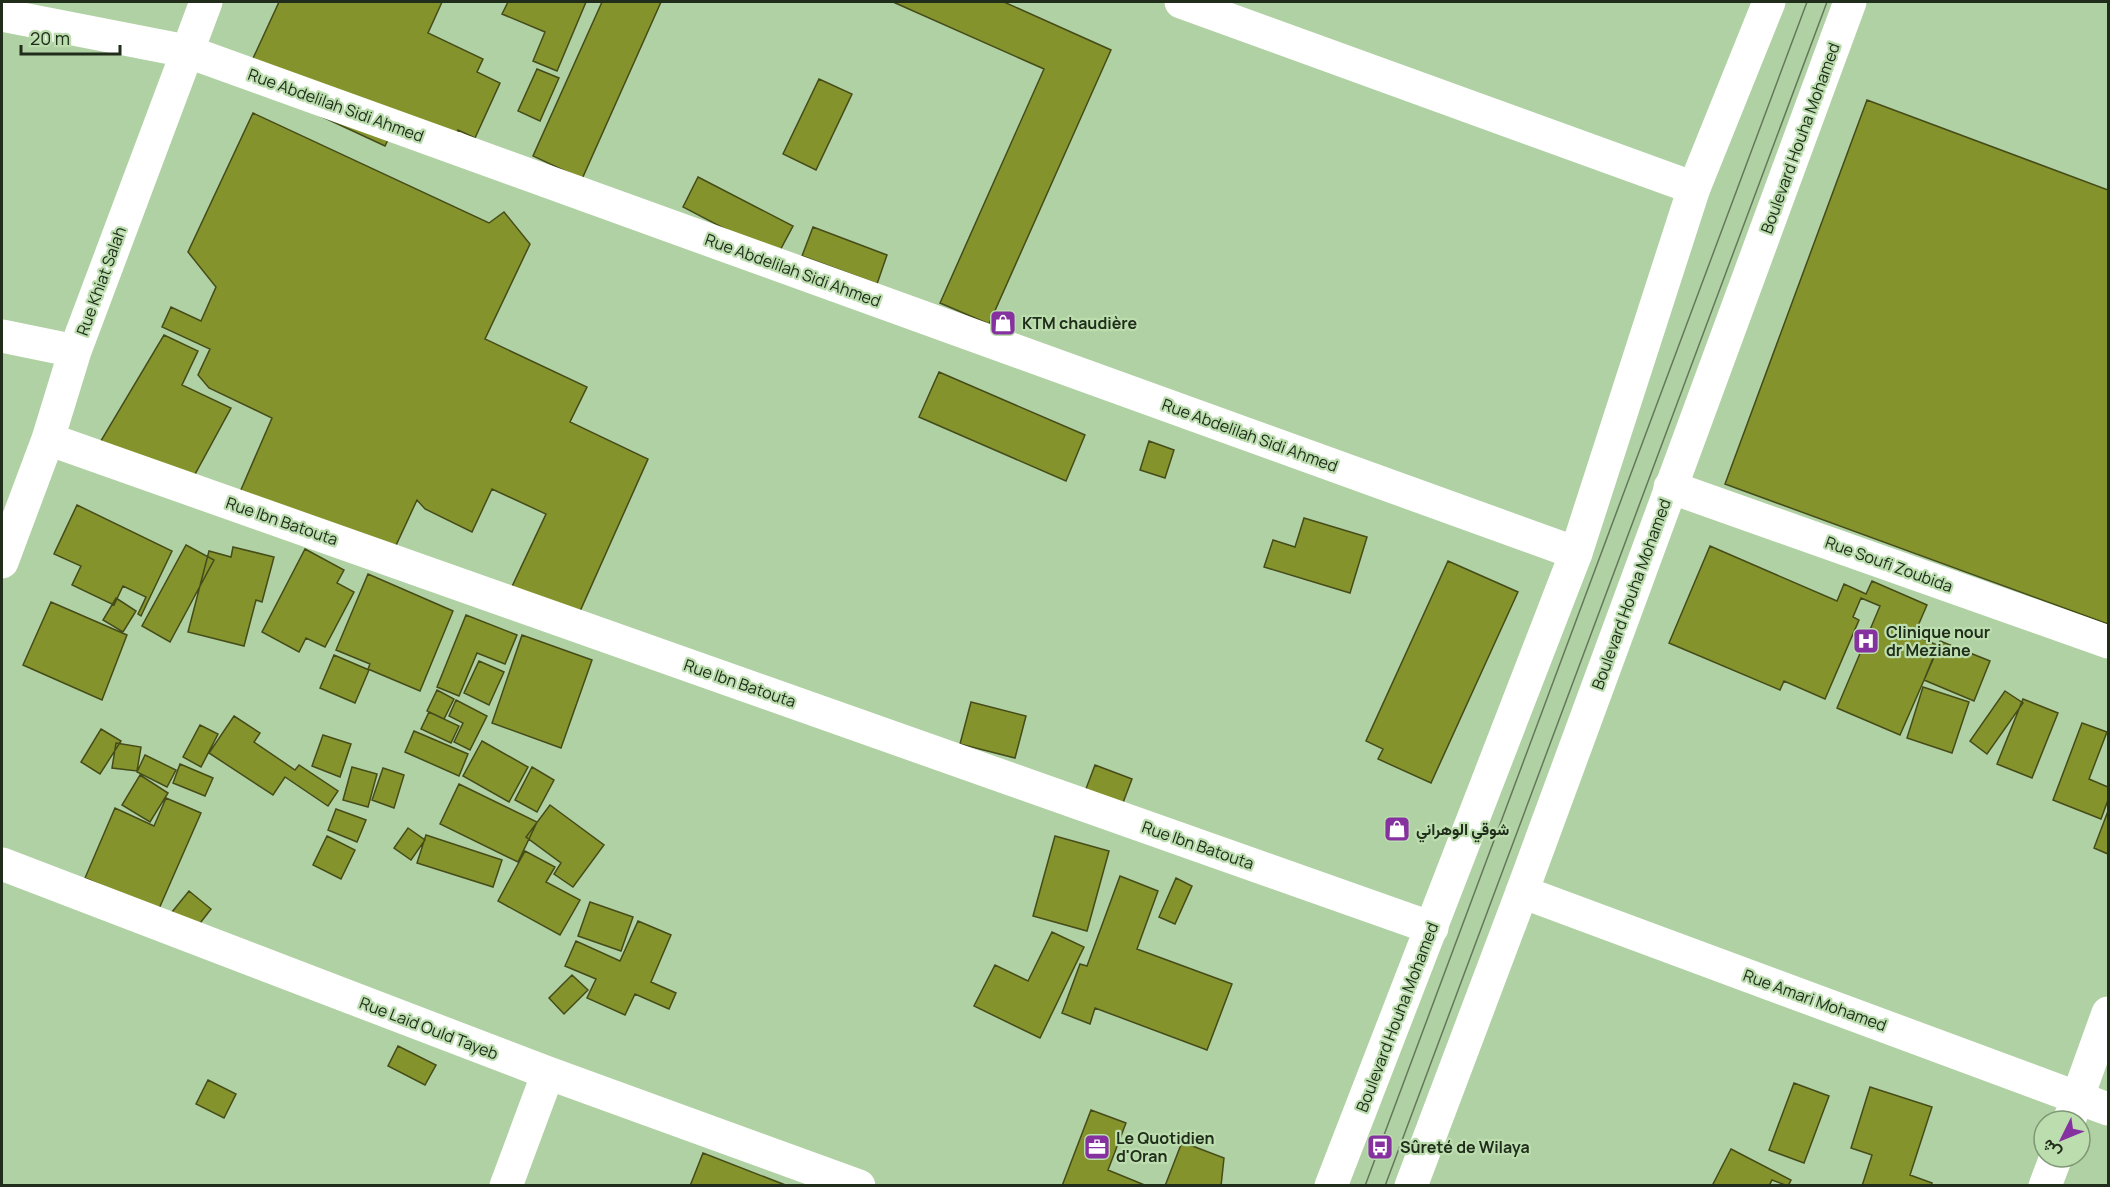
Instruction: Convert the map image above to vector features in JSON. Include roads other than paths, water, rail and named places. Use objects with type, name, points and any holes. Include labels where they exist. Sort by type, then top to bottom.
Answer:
[{"type":"street","name":"Rue Khiat Salah","points":[[2,562],[48,439],[75,351],[206,2]]},
{"type":"street","points":[[1181,2],[1694,188]]},
{"type":"street","name":"Boulevard Houha Mohamed","points":[[1331,1185],[1576,554],[1694,188],[1769,2]]},
{"type":"street","name":"Boulevard Houha Mohamed","points":[[1411,1185],[1522,892],[1850,2]]},
{"type":"street","name":"Rue Abdelilah Sidi Ahmed","points":[[2,15],[186,51],[1576,554]]},
{"type":"street","points":[[2,336],[75,351]]},
{"type":"street","name":"Rue Ibn Batouta","points":[[48,439],[1432,928]]},
{"type":"street","name":"Rue Soufi Zoubida","points":[[1670,487],[2109,642]]},
{"type":"street","name":"Rue Laid Ould Tayeb","points":[[2,864],[548,1073],[859,1185]]},
{"type":"street","name":"Rue Amari Mohamed","points":[[1522,892],[2073,1109]]},
{"type":"street","points":[[2073,1109],[2109,1013]]},
{"type":"street","points":[[506,1185],[548,1073]]},
{"type":"street","name":"Rue Amari Mohamed","points":[[2092,1109],[2109,1109]]},
{"type":"street","points":[[2045,1185],[2051,1169]]},
{"type":"tram line","points":[[1365,1186],[1807,2]]},
{"type":"tram line","points":[[1385,1186],[1827,2]]},
{"type":"place","name":"KTM chaudière","points":[[1003,323]]},
{"type":"place","name":"Clinique nour dr Meziane","points":[[1866,641]]},
{"type":"place","name":"شوقي الوهراني","points":[[1397,829]]},
{"type":"place","name":"Le Quotidien d'Oran","points":[[1097,1147]]},
{"type":"place","name":"Sûreté de Wilaya","points":[[1380,1147]]}]
